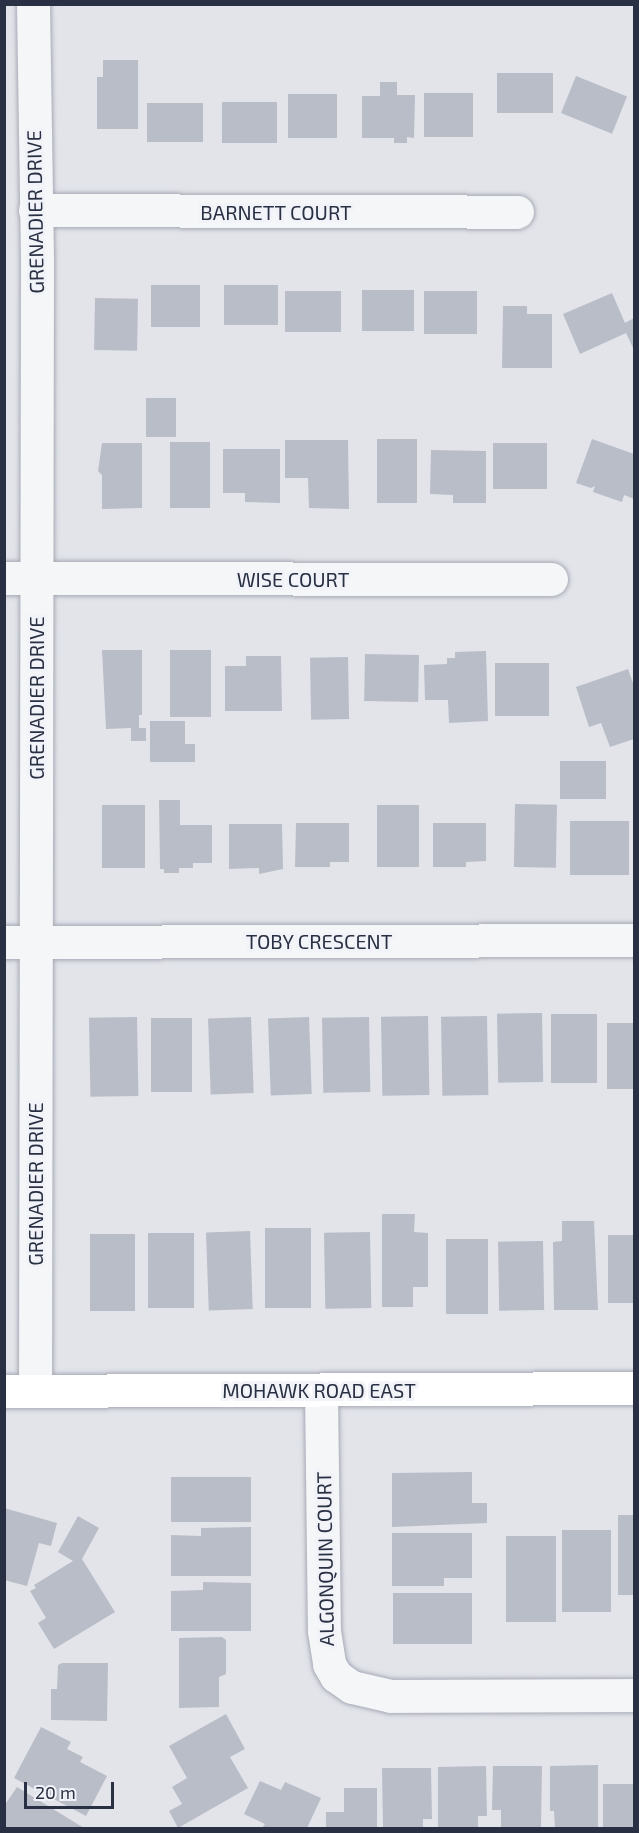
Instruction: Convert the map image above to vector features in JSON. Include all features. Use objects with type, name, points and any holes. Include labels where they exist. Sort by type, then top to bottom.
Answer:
[{"type":"main road","name":"MOHAWK ROAD EAST","points":[[20,1391],[634,1388]]},
{"type":"street","name":"GRENADIER DRIVE","points":[[20,1391],[20,578],[35,210],[33,4]]},
{"type":"street","name":"BARNETT COURT","points":[[35,210],[517,212]]},
{"type":"street","name":"WISE COURT","points":[[20,578],[551,579]]},
{"type":"street","name":"TOBY CRESCENT","points":[[20,942],[634,940]]},
{"type":"street","name":"ALGONQUIN COURT","points":[[321,1390],[324,1631],[329,1664],[336,1676],[352,1687],[391,1696],[634,1695]]},
{"type":"building","points":[[103,60],[138,60],[138,129],[97,129],[97,77],[103,77]]},
{"type":"building","points":[[497,73],[553,73],[553,113],[497,113]]},
{"type":"building","points":[[576,76],[627,97],[612,134],[561,113]]},
{"type":"building","points":[[380,82],[397,82],[397,95],[415,95],[414,138],[407,137],[407,143],[394,143],[394,138],[362,138],[362,96],[380,96]]},
{"type":"building","points":[[424,93],[473,93],[473,137],[424,137]]},
{"type":"building","points":[[288,94],[337,94],[337,138],[288,138]]},
{"type":"building","points":[[222,102],[277,102],[277,143],[222,143]]},
{"type":"building","points":[[147,103],[203,103],[203,142],[147,142]]},
{"type":"building","points":[[151,285],[200,285],[200,327],[151,327]]},
{"type":"building","points":[[224,285],[278,285],[278,325],[224,325]]},
{"type":"building","points":[[362,290],[414,290],[414,331],[362,331]]},
{"type":"building","points":[[285,291],[341,291],[341,332],[285,332]]},
{"type":"building","points":[[424,291],[477,291],[477,334],[424,334]]},
{"type":"building","points":[[612,293],[625,323],[634,318],[634,350],[626,333],[580,354],[563,314]]},
{"type":"building","points":[[95,298],[138,299],[137,351],[94,350]]},
{"type":"building","points":[[503,306],[527,306],[527,314],[552,314],[552,368],[502,368]]},
{"type":"building","points":[[146,398],[176,398],[176,437],[146,437]]},
{"type":"building","points":[[377,439],[417,439],[417,503],[377,503]]},
{"type":"building","points":[[592,439],[634,454],[634,499],[624,495],[622,502],[593,492],[595,486],[591,488],[576,483]]},
{"type":"building","points":[[285,440],[348,440],[349,509],[309,508],[308,478],[285,478]]},
{"type":"building","points":[[170,442],[210,442],[210,508],[170,508]]},
{"type":"building","points":[[102,443],[142,443],[142,508],[102,509],[102,475],[98,471]]},
{"type":"building","points":[[493,443],[547,443],[547,489],[493,489]]},
{"type":"building","points":[[223,449],[280,449],[280,503],[245,502],[245,493],[223,493]]},
{"type":"building","points":[[431,450],[486,451],[486,503],[453,503],[453,495],[430,494]]},
{"type":"building","points":[[102,650],[142,650],[142,715],[139,715],[139,728],[146,728],[146,741],[131,741],[131,728],[106,729]]},
{"type":"building","points":[[170,650],[211,650],[211,717],[170,717]]},
{"type":"building","points":[[486,651],[488,721],[449,723],[448,700],[425,700],[424,665],[447,664],[447,658],[455,658],[455,652]]},
{"type":"building","points":[[365,654],[419,655],[418,702],[364,701]]},
{"type":"building","points":[[246,656],[281,656],[282,711],[225,711],[225,666],[246,666]]},
{"type":"building","points":[[348,657],[349,719],[311,720],[310,658]]},
{"type":"building","points":[[495,663],[549,663],[549,716],[495,716]]},
{"type":"building","points":[[628,669],[634,686],[634,739],[610,747],[601,723],[589,727],[576,687]]},
{"type":"building","points":[[150,721],[185,721],[185,744],[195,744],[195,762],[150,762]]},
{"type":"building","points":[[560,761],[606,761],[606,799],[560,799]]},
{"type":"building","points":[[159,800],[180,800],[180,825],[212,825],[212,863],[193,863],[193,868],[179,868],[179,873],[164,873],[164,869],[160,869]]},
{"type":"building","points":[[515,804],[557,805],[556,868],[514,867]]},
{"type":"building","points":[[102,805],[145,805],[145,868],[102,868]]},
{"type":"building","points":[[377,805],[419,805],[419,867],[377,867]]},
{"type":"building","points":[[570,821],[629,821],[629,875],[570,875]]},
{"type":"building","points":[[296,823],[349,823],[349,862],[330,862],[330,867],[295,867]]},
{"type":"building","points":[[433,823],[486,823],[486,861],[466,862],[466,867],[433,867]]},
{"type":"building","points":[[229,824],[282,824],[283,869],[259,874],[259,868],[229,869]]},
{"type":"building","points":[[542,1013],[543,1082],[498,1083],[497,1014]]},
{"type":"building","points":[[551,1014],[597,1014],[597,1083],[551,1083]]},
{"type":"building","points":[[428,1016],[429,1095],[382,1096],[381,1017]]},
{"type":"building","points":[[487,1016],[488,1095],[442,1096],[441,1017]]},
{"type":"building","points":[[137,1017],[138,1096],[90,1097],[89,1018]]},
{"type":"building","points":[[251,1017],[254,1093],[211,1094],[208,1019]]},
{"type":"building","points":[[309,1017],[312,1094],[271,1095],[268,1018]]},
{"type":"building","points":[[369,1017],[370,1092],[323,1093],[322,1018]]},
{"type":"building","points":[[151,1018],[192,1018],[192,1092],[151,1092]]},
{"type":"building","points":[[607,1023],[634,1023],[634,1089],[607,1089]]},
{"type":"building","points":[[382,1214],[415,1214],[414,1232],[428,1233],[428,1287],[413,1287],[413,1307],[382,1307]]},
{"type":"building","points":[[562,1221],[594,1221],[598,1310],[554,1310],[553,1242],[562,1241]]},
{"type":"building","points":[[265,1228],[311,1228],[311,1308],[265,1308]]},
{"type":"building","points":[[250,1231],[253,1309],[209,1310],[206,1233]]},
{"type":"building","points":[[370,1232],[371,1308],[325,1309],[324,1233]]},
{"type":"building","points":[[148,1233],[194,1233],[194,1308],[148,1308]]},
{"type":"building","points":[[90,1234],[135,1234],[135,1311],[90,1311]]},
{"type":"building","points":[[608,1235],[634,1235],[634,1303],[608,1303]]},
{"type":"building","points":[[446,1239],[488,1239],[488,1314],[446,1314]]},
{"type":"building","points":[[543,1241],[544,1310],[499,1311],[498,1242]]},
{"type":"building","points":[[472,1472],[472,1503],[487,1503],[487,1523],[392,1527],[392,1473]]},
{"type":"building","points":[[171,1477],[251,1477],[251,1522],[171,1522]]},
{"type":"building","points":[[4,1508],[57,1523],[51,1546],[39,1543],[27,1586],[4,1580]]},
{"type":"building","points":[[618,1515],[634,1515],[634,1595],[618,1595]]},
{"type":"building","points":[[78,1516],[99,1528],[82,1559],[115,1612],[54,1649],[38,1623],[46,1618],[30,1591],[36,1588],[34,1585],[73,1561],[58,1552]]},
{"type":"building","points":[[251,1527],[251,1576],[171,1576],[171,1535],[201,1536],[201,1528]]},
{"type":"building","points":[[562,1530],[611,1530],[611,1612],[562,1612]]},
{"type":"building","points":[[392,1533],[472,1533],[472,1578],[444,1578],[444,1586],[392,1586]]},
{"type":"building","points":[[506,1536],[556,1536],[556,1622],[506,1622]]},
{"type":"building","points":[[203,1582],[251,1583],[251,1631],[171,1631],[171,1591],[203,1590]]},
{"type":"building","points":[[393,1593],[472,1593],[472,1644],[393,1644]]},
{"type":"building","points":[[222,1637],[226,1640],[226,1674],[219,1677],[219,1707],[179,1708],[179,1638]]},
{"type":"building","points":[[62,1663],[108,1663],[107,1721],[51,1720],[51,1689],[57,1689],[58,1665]]},
{"type":"building","points":[[226,1714],[245,1749],[230,1757],[248,1788],[178,1828],[169,1811],[182,1804],[172,1787],[187,1778],[169,1746]]},
{"type":"building","points":[[41,1727],[71,1742],[67,1749],[83,1757],[80,1762],[107,1776],[86,1816],[14,1778]]},
{"type":"building","points":[[598,1765],[598,1828],[555,1828],[554,1811],[550,1811],[550,1766]]},
{"type":"building","points":[[486,1766],[487,1816],[478,1816],[478,1828],[438,1828],[438,1767]]},
{"type":"building","points":[[493,1766],[542,1766],[541,1828],[501,1828],[501,1810],[492,1810]]},
{"type":"building","points":[[382,1768],[431,1768],[432,1819],[423,1819],[423,1828],[383,1828]]},
{"type":"building","points":[[260,1781],[281,1790],[285,1782],[321,1798],[307,1828],[262,1828],[265,1824],[244,1814]]},
{"type":"building","points":[[603,1784],[634,1784],[634,1828],[603,1828]]},
{"type":"building","points":[[17,1787],[84,1828],[4,1828],[4,1806]]},
{"type":"building","points":[[344,1788],[377,1788],[377,1828],[326,1828],[326,1812],[344,1812]]}]
